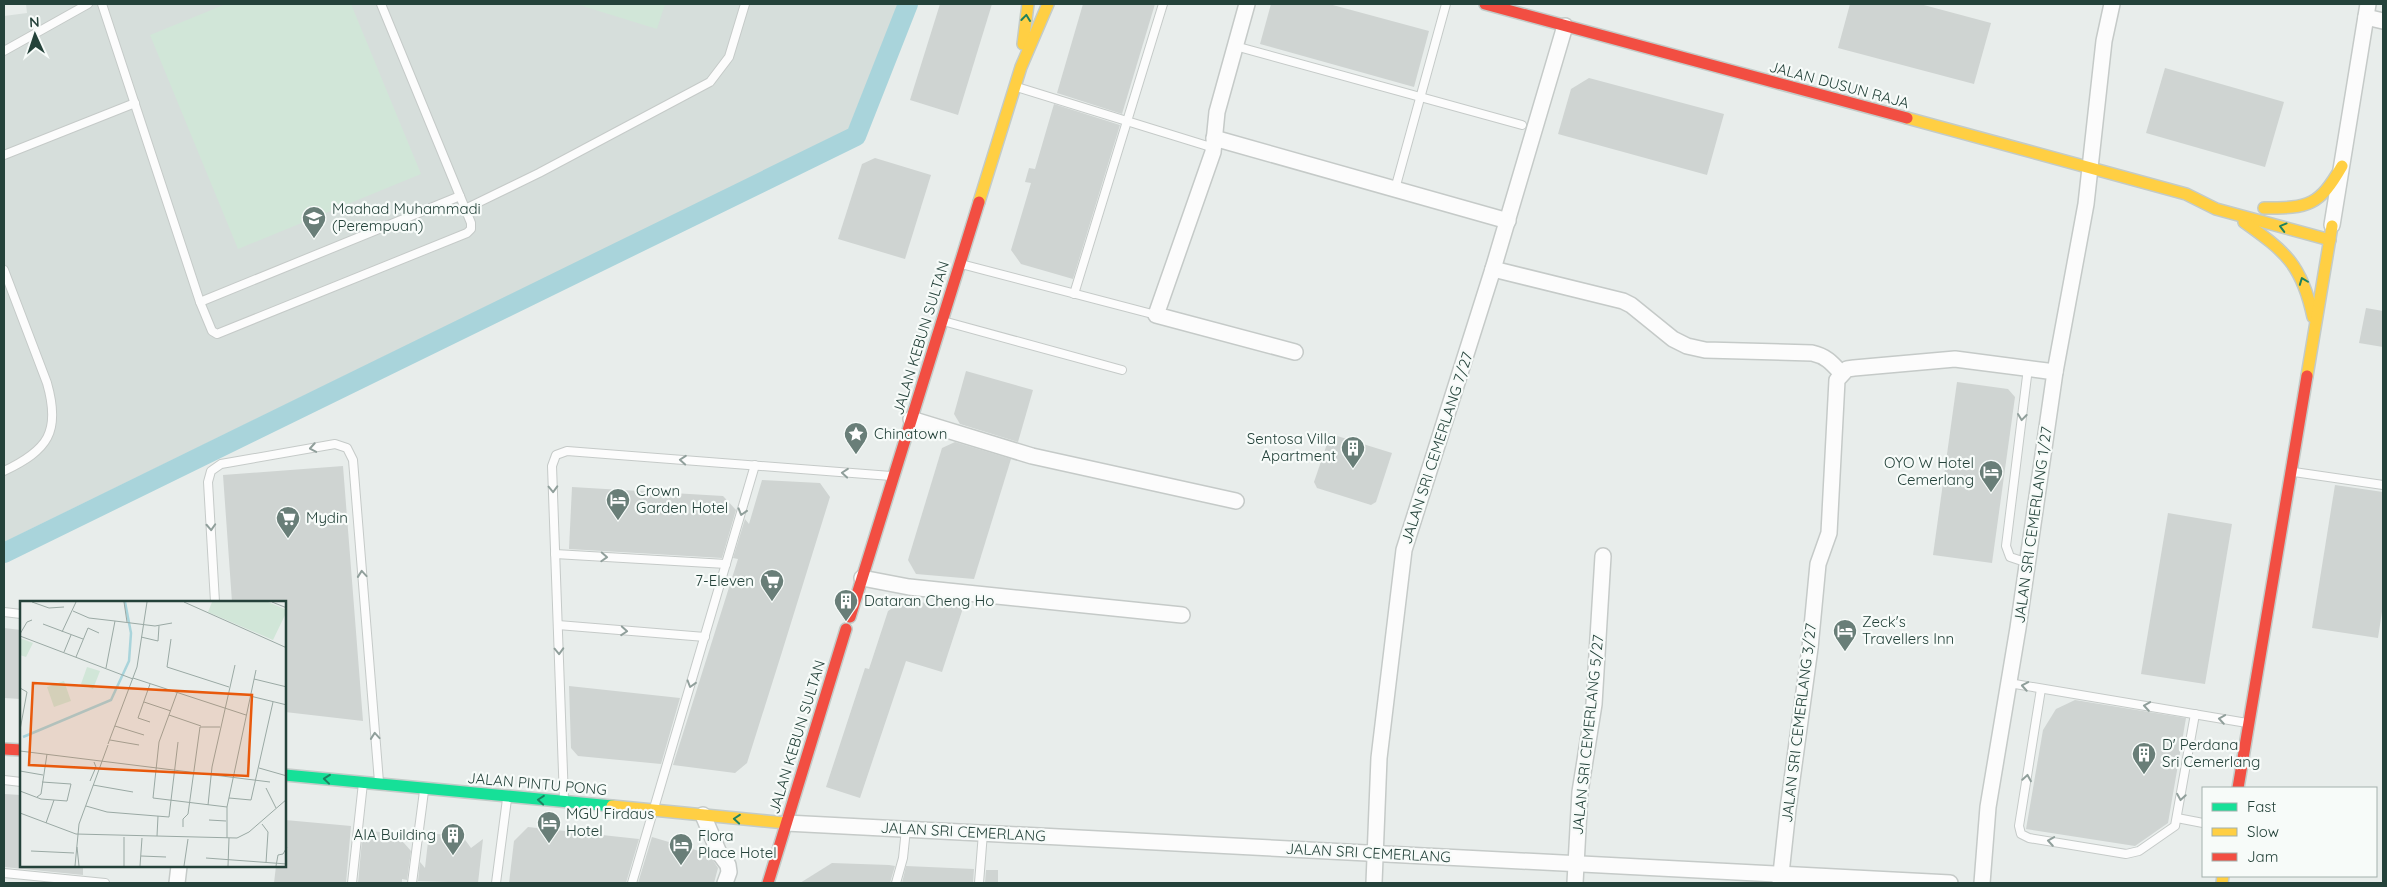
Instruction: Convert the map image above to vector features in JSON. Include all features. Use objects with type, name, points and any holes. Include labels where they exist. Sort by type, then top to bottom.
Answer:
[{"type":"street","name":"JALAN KEBUN SULTAN","points":[[850,617],[1015,87],[1020,67],[1028,4]]},
{"type":"street","name":"JALAN KEBUN SULTAN","points":[[1020,67],[1048,4]]},
{"type":"street","points":[[1247,4],[1217,112],[1214,143],[1156,315],[1296,352]]},
{"type":"street","name":"JALAN DUSUN RAJA","points":[[1484,4],[2186,194],[2217,197]]},
{"type":"street","name":"JALAN SRI CEMERLANG 1/27","points":[[1982,883],[1988,807],[2028,563],[2056,372],[2086,204],[2104,41],[2112,4]]},
{"type":"street","points":[[2238,787],[2315,328],[2329,229],[2342,166],[2367,10],[2383,20]]},
{"type":"street","name":"JALAN SRI CEMERLANG 7/27","points":[[1374,883],[1379,758],[1402,560],[1508,221],[1565,26]]},
{"type":"street","points":[[1214,143],[1395,189],[1508,221]]},
{"type":"street","points":[[2299,217],[2259,207],[2308,206],[2320,199],[2330,188],[2342,166]]},
{"type":"street","name":"JALAN DUSUN RAJA","points":[[2186,194],[2216,209],[2329,229]]},
{"type":"street","points":[[2229,212],[2291,257],[2302,277],[2315,328]]},
{"type":"street","points":[[1493,270],[1623,301],[1674,339],[1687,346],[1706,350],[1812,353],[1830,360],[1841,373],[1854,368],[1955,359],[2056,372]]},
{"type":"street","name":"JALAN SRI CEMERLANG 3/27","points":[[1780,879],[1810,648],[1818,564],[1829,533],[1835,388],[1841,373]]},
{"type":"street","points":[[911,420],[1032,456],[1236,501]]},
{"type":"street","name":"JALAN SRI CEMERLANG 5/27","points":[[1575,883],[1580,792],[1594,704],[1603,556]]},
{"type":"street","points":[[862,578],[918,588],[1182,615]]},
{"type":"street","name":"JALAN KEBUN SULTAN","points":[[768,883],[846,629]]},
{"type":"street","points":[[4,748],[20,750]]},
{"type":"street","name":"JALAN PINTU PONG","points":[[286,775],[786,823]]},
{"type":"street","points":[[703,815],[719,853],[728,865],[729,872],[725,883]]},
{"type":"street","name":"JALAN SRI CEMERLANG","points":[[786,823],[1576,864],[1780,879],[1950,883]]},
{"type":"street","points":[[177,883],[179,867]]},
{"type":"lane","points":[[4,51],[88,4]]},
{"type":"lane","points":[[102,4],[200,302],[212,330],[219,334],[467,233],[471,229],[472,223],[381,4]]},
{"type":"lane","points":[[465,209],[539,173],[710,82],[729,57],[745,4]]},
{"type":"lane","points":[[1074,294],[1163,4]]},
{"type":"lane","points":[[1395,189],[1446,4]]},
{"type":"lane","points":[[1235,46],[1522,125]]},
{"type":"lane","points":[[1015,87],[1128,121],[1214,143]]},
{"type":"lane","points":[[4,155],[135,103]]},
{"type":"lane","points":[[200,302],[460,196]]},
{"type":"lane","points":[[959,264],[1156,315]]},
{"type":"lane","points":[[4,270],[47,383],[52,400],[52,419],[50,433],[43,447],[26,460],[4,471]]},
{"type":"lane","points":[[942,320],[1122,370]]},
{"type":"lane","points":[[2028,368],[2006,546],[2010,557],[2028,563]]},
{"type":"lane","points":[[215,601],[208,482],[211,470],[220,464],[335,444],[347,448],[353,460],[379,784]]},
{"type":"lane","points":[[564,802],[552,466],[556,455],[561,452],[893,476]]},
{"type":"lane","points":[[632,883],[755,465]]},
{"type":"lane","points":[[2291,471],[2383,485]]},
{"type":"lane","points":[[555,554],[726,564]]},
{"type":"lane","points":[[4,612],[20,614]]},
{"type":"lane","points":[[558,625],[705,637]]},
{"type":"lane","points":[[2009,683],[2249,723]]},
{"type":"lane","points":[[2041,689],[2019,826],[2021,834],[2029,838],[2133,853],[2175,826],[2195,714]]},
{"type":"lane","points":[[4,780],[20,782]]},
{"type":"lane","points":[[352,883],[363,783]]},
{"type":"lane","points":[[412,883],[424,789]]},
{"type":"lane","points":[[496,883],[507,796]]},
{"type":"lane","points":[[2177,818],[2202,823]]},
{"type":"lane","points":[[896,883],[903,858],[906,830]]},
{"type":"lane","points":[[979,883],[983,833]]},
{"type":"lane","points":[[4,874],[105,883]]},
{"type":"shaded area","name":"Maahad Muhammadi (Perempuan)","points":[[26,4],[898,4],[848,130],[4,542],[4,16],[27,13]]},
{"type":"green space","points":[[226,4],[351,4],[421,174],[238,249],[150,35]]},
{"type":"green space","points":[[576,4],[665,4],[657,29]]},
{"type":"building","points":[[940,4],[992,4],[958,115],[910,100]]},
{"type":"building","points":[[1083,4],[1155,4],[1122,114],[1057,93]]},
{"type":"building","points":[[1271,4],[1329,4],[1429,31],[1414,87],[1260,44]]},
{"type":"building","points":[[1850,4],[1920,4],[1991,23],[1974,84],[1838,48]]},
{"type":"building","points":[[2165,68],[2284,102],[2265,167],[2146,133]]},
{"type":"building","points":[[1589,78],[1724,114],[1707,175],[1558,134],[1571,89]]},
{"type":"building","points":[[1054,104],[1120,125],[1073,279],[1021,264],[1011,250],[1031,183],[1025,182],[1029,168],[1035,169]]},
{"type":"building","points":[[875,158],[931,175],[905,259],[838,239],[862,164]]},
{"type":"building","points":[[2366,308],[2383,311],[2383,347],[2359,343]]},
{"type":"building","points":[[966,371],[1033,390],[1018,442],[960,424],[954,414]]},
{"type":"building","points":[[1957,382],[2008,389],[2015,397],[1992,563],[1933,555]]},
{"type":"building","name":"Sentosa Villa Apartment","points":[[1334,435],[1392,453],[1376,502],[1371,505],[1317,488],[1314,482],[1329,438]]},
{"type":"building","points":[[955,442],[1011,459],[974,579],[916,574],[908,560],[942,448]]},
{"type":"building","name":"Mydin","points":[[343,466],[363,721],[286,712],[286,601],[232,601],[223,475]]},
{"type":"building","points":[[762,480],[820,483],[830,497],[782,652],[747,763],[735,773],[673,765],[738,559],[733,558],[745,519],[749,524]]},
{"type":"building","points":[[2335,485],[2383,492],[2383,605],[2378,638],[2312,628]]},
{"type":"building","points":[[572,487],[723,496],[736,510],[722,558],[569,549]]},
{"type":"building","points":[[2168,513],[2232,524],[2205,684],[2141,674]]},
{"type":"building","points":[[905,600],[963,608],[942,672],[906,661],[860,798],[826,787],[865,668],[869,669],[888,611]]},
{"type":"building","points":[[4,628],[20,630],[20,699],[4,698]]},
{"type":"building","points":[[569,686],[680,698],[661,764],[578,756],[571,748]]},
{"type":"building","name":"D' Perdana Sri Cemerlang","points":[[2075,700],[2186,718],[2168,823],[2135,846],[2026,829],[2043,730],[2056,709]]},
{"type":"building","points":[[4,794],[20,795],[20,867],[83,867],[83,875],[4,867]]},
{"type":"building","points":[[286,820],[351,826],[346,883],[274,883],[276,867],[286,867]]},
{"type":"building","points":[[528,827],[639,839],[626,883],[509,883],[514,841]]},
{"type":"building","points":[[363,830],[396,834],[411,851],[407,880],[402,879],[402,883],[358,883]]},
{"type":"building","name":"AIA Building","points":[[429,833],[463,837],[471,848],[483,839],[478,883],[418,881],[420,862],[425,868]]},
{"type":"building","name":"Flora Place Hotel","points":[[652,837],[709,854],[718,868],[714,883],[638,883]]},
{"type":"building","points":[[832,863],[895,866],[890,883],[800,883]]},
{"type":"building","points":[[906,866],[974,869],[973,883],[902,883]]},
{"type":"building","points":[[986,870],[998,870],[998,883],[985,883]]},
{"type":"waterway","points":[[4,553],[856,136],[908,4]]},
{"type":"traffic: fast","points":[[286,775],[612,806]]},
{"type":"traffic: slow","points":[[1023,44],[1028,4]]},
{"type":"traffic: slow","points":[[979,202],[1021,67],[1048,4]]},
{"type":"traffic: slow","points":[[1907,118],[2186,194],[2216,209],[2330,240]]},
{"type":"traffic: slow","points":[[2264,208],[2292,207],[2311,202],[2326,189],[2342,166]]},
{"type":"traffic: slow","points":[[2244,222],[2271,242],[2290,261],[2303,284],[2313,317]]},
{"type":"traffic: slow","points":[[2307,376],[2332,226]]},
{"type":"traffic: slow","points":[[612,806],[786,823]]},
{"type":"traffic: slow","points":[[2222,883],[2223,877]]},
{"type":"traffic: jam","points":[[1485,4],[1907,118]]},
{"type":"traffic: jam","points":[[850,617],[979,202]]},
{"type":"traffic: jam","points":[[2238,787],[2307,376]]},
{"type":"traffic: jam","points":[[768,883],[846,629]]},
{"type":"traffic: jam","points":[[4,749],[20,750]]},
{"type":"place","name":"Maahad Muhammadi (Perempuan)","points":[[314,239]]},
{"type":"place","name":"Chinatown","points":[[856,455]]},
{"type":"place","name":"Sentosa Villa Apartment","points":[[1353,469]]},
{"type":"place","name":"OYO W Hotel Cemerlang","points":[[1991,493]]},
{"type":"place","name":"Crown Garden Hotel","points":[[618,521]]},
{"type":"place","name":"Mydin","points":[[288,539]]},
{"type":"place","name":"7-Eleven","points":[[772,602]]},
{"type":"place","name":"Dataran Cheng Ho","points":[[846,622]]},
{"type":"place","name":"Zeck's Travellers Inn","points":[[1845,652]]},
{"type":"place","name":"D' Perdana Sri Cemerlang","points":[[2144,775]]},
{"type":"place","name":"MGU Firdaus Hotel","points":[[549,844]]},
{"type":"place","name":"AIA Building","points":[[453,856]]},
{"type":"place","name":"Flora Place Hotel","points":[[681,866]]}]
